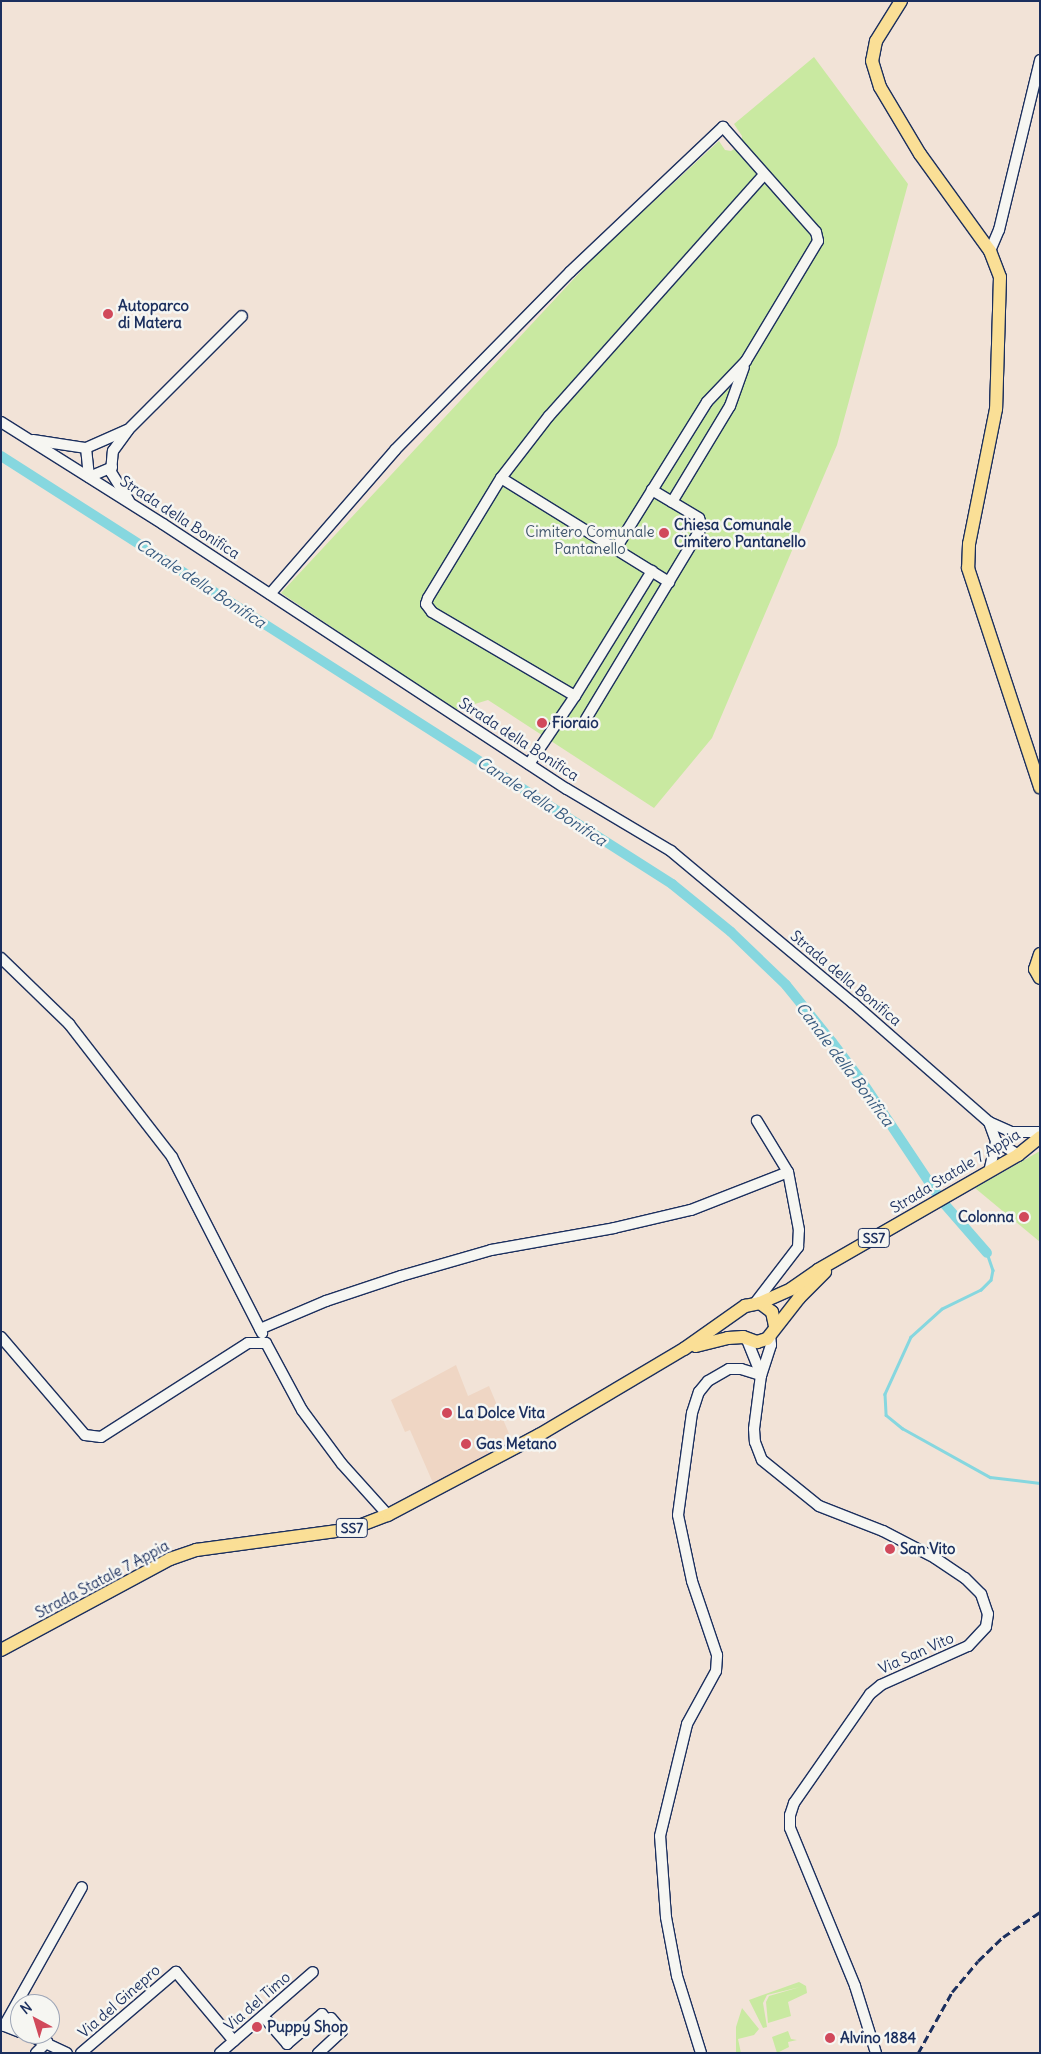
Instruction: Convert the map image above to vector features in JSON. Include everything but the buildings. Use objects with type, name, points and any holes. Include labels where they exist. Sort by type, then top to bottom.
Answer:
[{"type":"main road","points":[[900,1],[876,41],[872,61],[880,87],[920,154],[944,184],[990,251],[1000,277],[997,400],[969,544],[968,568],[1040,787]]},
{"type":"main road","points":[[1040,954],[1035,969],[1040,978]]},
{"type":"main road","name":"Strada Statale 7 Appia","points":[[1,1650],[170,1559],[196,1550],[351,1529],[388,1515],[539,1435],[684,1350],[738,1314],[745,1306],[782,1294],[833,1262],[1018,1155],[1040,1137]]},
{"type":"main road","name":"Strada Statale 7 Appia","points":[[684,1350],[708,1341],[745,1338],[757,1342],[773,1331],[833,1262]]},
{"type":"main road","points":[[757,1303],[772,1312],[773,1331]]},
{"type":"main road","points":[[738,1314],[738,1329],[745,1338]]},
{"type":"street","points":[[990,251],[999,230],[1040,60]]},
{"type":"street","points":[[270,594],[395,450],[570,272],[723,127],[816,232],[818,241],[746,361],[730,406],[672,502]]},
{"type":"street","points":[[575,696],[432,612],[426,604],[501,478],[548,416],[764,175]]},
{"type":"street","points":[[130,503],[112,472],[113,452],[128,430],[242,316]]},
{"type":"street","points":[[616,548],[707,402],[746,361]]},
{"type":"street","name":"Strada della Bonifica","points":[[1,422],[130,503],[529,764],[671,851],[853,1003],[989,1122]]},
{"type":"street","points":[[29,439],[86,448],[128,430]]},
{"type":"street","points":[[86,448],[89,477],[112,467]]},
{"type":"street","points":[[501,478],[670,582]]},
{"type":"street","points":[[586,719],[702,527],[699,518],[652,490]]},
{"type":"street","points":[[529,764],[575,696],[652,571]]},
{"type":"street","points":[[1,958],[69,1024],[172,1157],[302,1410],[342,1464],[388,1515]]},
{"type":"street","points":[[757,1121],[788,1172],[800,1230],[798,1247],[757,1303]]},
{"type":"street","points":[[989,1122],[1011,1132],[1040,1132]]},
{"type":"street","points":[[989,1122],[996,1141],[989,1172]]},
{"type":"street","points":[[1011,1132],[1018,1155]]},
{"type":"street","points":[[996,1141],[1018,1155]]},
{"type":"street","points":[[260,1329],[326,1300],[401,1276],[491,1250],[614,1228],[691,1210],[788,1172]]},
{"type":"street","name":"Via San Vito","points":[[773,1331],[771,1345],[760,1375],[755,1442],[762,1460],[774,1472],[819,1506],[883,1531],[935,1558],[965,1578],[987,1604],[986,1627],[968,1646],[881,1685],[870,1694],[794,1803],[790,1815],[790,1828],[855,1986],[876,2053]]},
{"type":"street","points":[[1,1337],[85,1435],[101,1437],[248,1343],[266,1343]]},
{"type":"street","name":"Via San Vito","points":[[745,1338],[760,1375]]},
{"type":"street","points":[[701,2053],[678,1976],[666,1917],[660,1836],[687,1724],[716,1671],[718,1655],[692,1581],[678,1515],[692,1413],[699,1392],[708,1381],[729,1369],[741,1369],[760,1375]]},
{"type":"street","points":[[22,1994],[82,1887]]},
{"type":"street","name":"Via del Ginepro","points":[[82,2053],[176,1972],[234,2041]]},
{"type":"street","name":"Via del Timo","points":[[224,2052],[313,1972]]},
{"type":"street","points":[[263,2016],[287,2044],[322,2014],[327,2020],[331,2018],[342,2031],[318,2053]]},
{"type":"street","points":[[10,2015],[4,2026],[10,2028]]},
{"type":"street","points":[[36,2053],[45,2044]]},
{"type":"street","points":[[51,2044],[67,2053]]},
{"type":"shaded area","points":[[456,1365],[468,1396],[489,1386],[513,1443],[433,1483],[410,1430],[405,1432],[391,1400]]},
{"type":"green space","name":"Cimitero Comunale Pantanello","points":[[814,57],[908,184],[837,445],[712,738],[654,808],[488,700],[455,710],[281,593],[596,255],[719,141],[725,150],[731,151],[741,144],[742,136],[734,124]]},
{"type":"green space","points":[[1040,1151],[1040,1242],[975,1188]]},
{"type":"green space","points":[[799,1982],[806,1986],[807,1993],[788,2002],[791,2016],[768,2023],[766,2002],[769,1996],[800,1987],[767,1995],[763,2003],[767,2027],[763,2028],[749,2000]]},
{"type":"green space","points":[[742,2008],[759,2029],[754,2035],[738,2039],[741,2053],[736,2053],[736,2027]]},
{"type":"green space","points":[[788,2031],[791,2039],[797,2040],[788,2042],[789,2047],[777,2053],[772,2037]]},
{"type":"waterway","name":"Canale della Bonifica","points":[[1,456],[672,884],[731,932],[786,985],[863,1083],[941,1200],[987,1253]]},
{"type":"waterway","points":[[987,1253],[993,1270],[991,1280],[981,1290],[942,1309],[911,1337],[885,1394],[886,1415],[902,1428],[990,1477],[1040,1483]]},
{"type":"railway","points":[[918,2053],[952,1992],[978,1961],[1003,1937],[1040,1912]]},
{"type":"place","name":"Autoparco di Matera","points":[[108,314]]},
{"type":"place","name":"Chiesa Comunale Cimitero Pantanello","points":[[664,533]]},
{"type":"place","name":"Fioraio","points":[[542,723]]},
{"type":"place","name":"Colonna","points":[[1024,1217]]},
{"type":"place","name":"La Dolce Vita","points":[[447,1413]]},
{"type":"place","name":"Gas Metano","points":[[466,1444]]},
{"type":"place","name":"San Vito","points":[[890,1549]]},
{"type":"place","name":"Puppy Shop","points":[[257,2027]]},
{"type":"place","name":"Alvino 1884","points":[[830,2038]]}]
